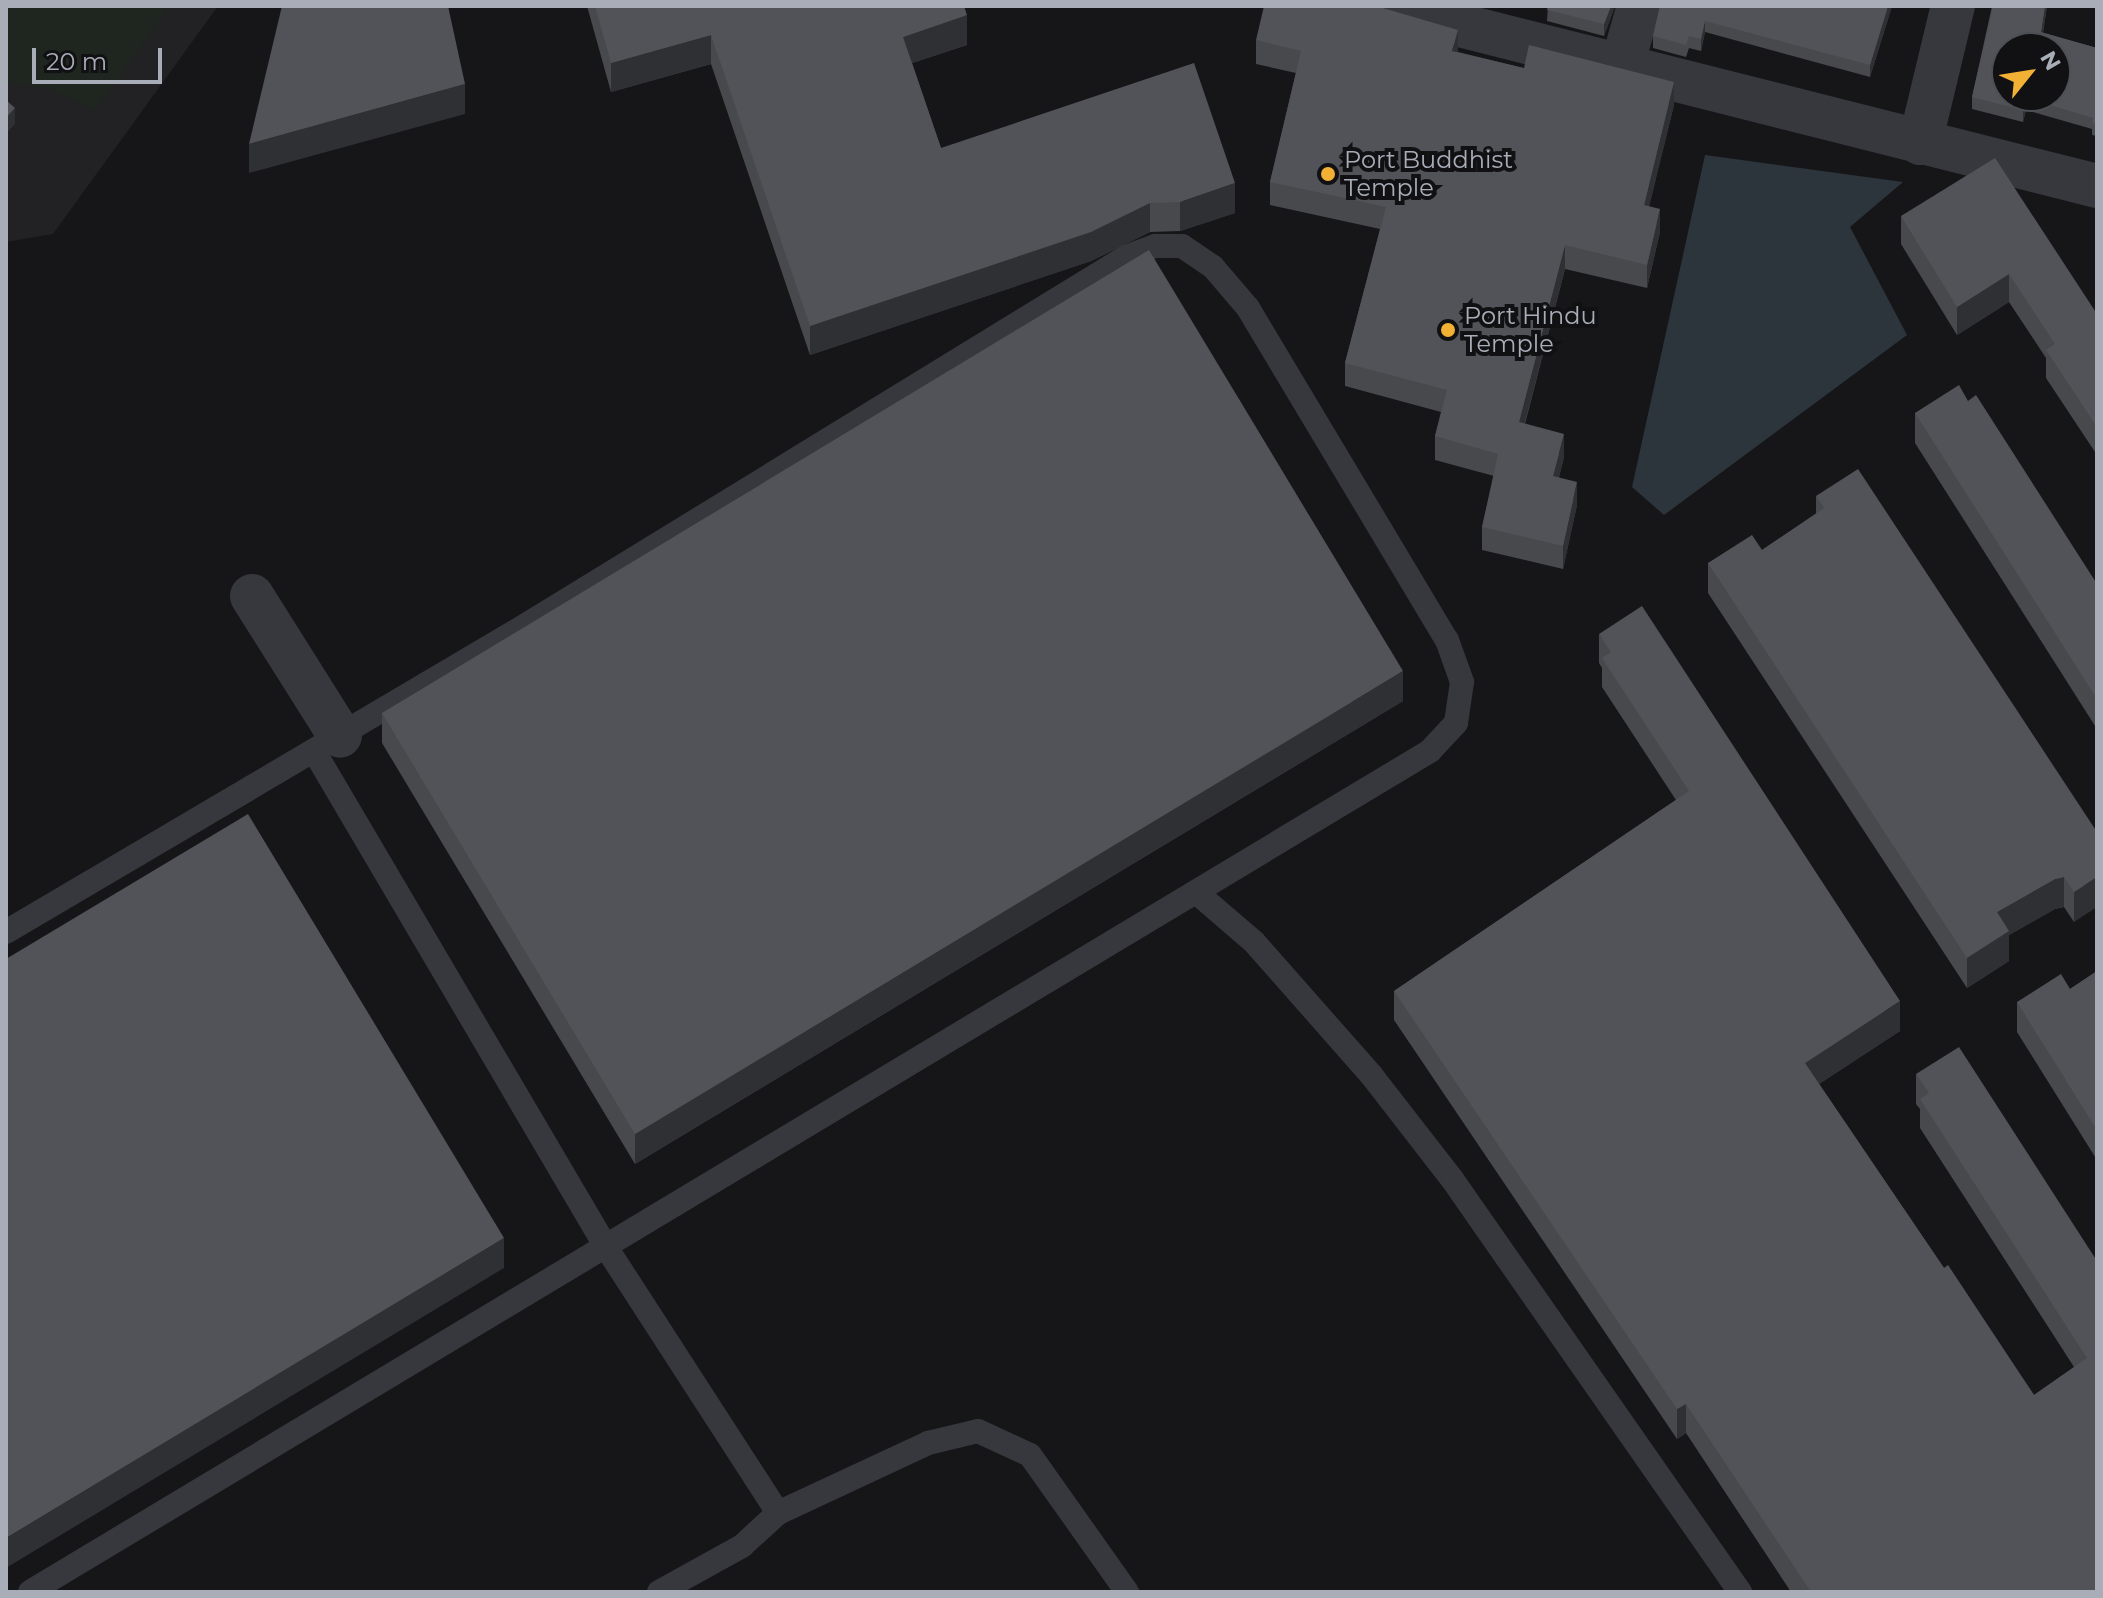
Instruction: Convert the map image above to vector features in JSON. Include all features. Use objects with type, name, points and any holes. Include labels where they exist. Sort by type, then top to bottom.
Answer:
[{"type":"street","points":[[1384,6],[1621,69],[2097,186]]},
{"type":"street","points":[[1621,69],[1639,6]]},
{"type":"street","points":[[1920,143],[1953,6]]},
{"type":"street","points":[[252,596],[327,744]]},
{"type":"lane","points":[[6,932],[327,744],[1126,257],[1155,246],[1182,246],[1213,267],[1248,308],[1447,640],[1462,682],[1456,723],[1430,751],[30,1592]]},
{"type":"lane","points":[[327,744],[606,1247],[778,1513]]},
{"type":"lane","points":[[1197,893],[1254,942],[1372,1076],[1452,1179],[1740,1592]]},
{"type":"lane","points":[[659,1592],[742,1546],[778,1513],[928,1443],[978,1431],[1030,1455],[1127,1592]]},
{"type":"shaded area","points":[[6,6],[218,6],[53,234],[6,242]]},
{"type":"shaded area","points":[[6,6],[170,6],[95,110],[46,88],[6,81]]},
{"type":"shaded area","points":[[1705,155],[1903,182],[1850,227],[1907,335],[1664,515],[1632,487]]},
{"type":"building","points":[[282,6],[448,6],[465,84],[249,144]]},
{"type":"building","points":[[595,6],[964,6],[967,15],[903,37],[941,148],[1194,63],[1235,183],[1180,202],[1150,203],[1091,232],[810,326],[711,35],[611,63]]},
{"type":"building","points":[[1264,6],[1376,6],[1458,30],[1452,51],[1524,68],[1529,45],[1674,82],[1644,205],[1660,209],[1647,265],[1565,245],[1519,422],[1564,434],[1553,476],[1577,482],[1563,546],[1482,527],[1498,454],[1435,436],[1447,390],[1345,363],[1386,207],[1270,182],[1301,51],[1256,40]]},
{"type":"building","points":[[1548,6],[1611,6],[1604,24],[1547,10]]},
{"type":"building","points":[[1660,6],[1888,6],[1870,65],[1705,21],[1701,39],[1689,36],[1686,45],[1653,36]]},
{"type":"building","points":[[1993,6],[2045,6],[2041,32],[1991,32],[1991,102],[1972,97]]},
{"type":"building","points":[[2071,41],[2097,48],[2097,124],[2092,123],[2093,118],[2071,111]]},
{"type":"building","points":[[6,100],[15,108],[6,118]]},
{"type":"building","points":[[1995,158],[2097,314],[2097,427],[2046,350],[2055,344],[2009,274],[1957,307],[1901,216]]},
{"type":"building","points":[[1149,250],[1403,671],[635,1134],[382,713]]},
{"type":"building","points":[[1959,385],[1968,401],[1976,395],[2097,584],[2097,699],[1915,413]]},
{"type":"building","points":[[1858,469],[2097,832],[2097,877],[2074,892],[2064,877],[2055,879],[1997,912],[2009,931],[1967,958],[1708,563],[1752,535],[1762,550],[1824,508],[1816,496]]},
{"type":"building","points":[[1642,606],[1900,1001],[1805,1063],[1944,1268],[1948,1265],[2034,1395],[2087,1358],[1920,1099],[1929,1093],[1916,1074],[1959,1047],[2097,1261],[2097,1592],[1811,1592],[1686,1404],[1677,1409],[1394,991],[1689,791],[1602,658],[1611,652],[1599,634]]},
{"type":"building","points":[[248,814],[504,1238],[6,1538],[6,959]]},
{"type":"building","points":[[2097,971],[2097,1130],[2017,1002],[2061,974],[2070,989]]},
{"type":"place","name":"Port Buddhist Temple","points":[[1328,174]]},
{"type":"place","name":"Port Hindu Temple","points":[[1448,330]]}]
